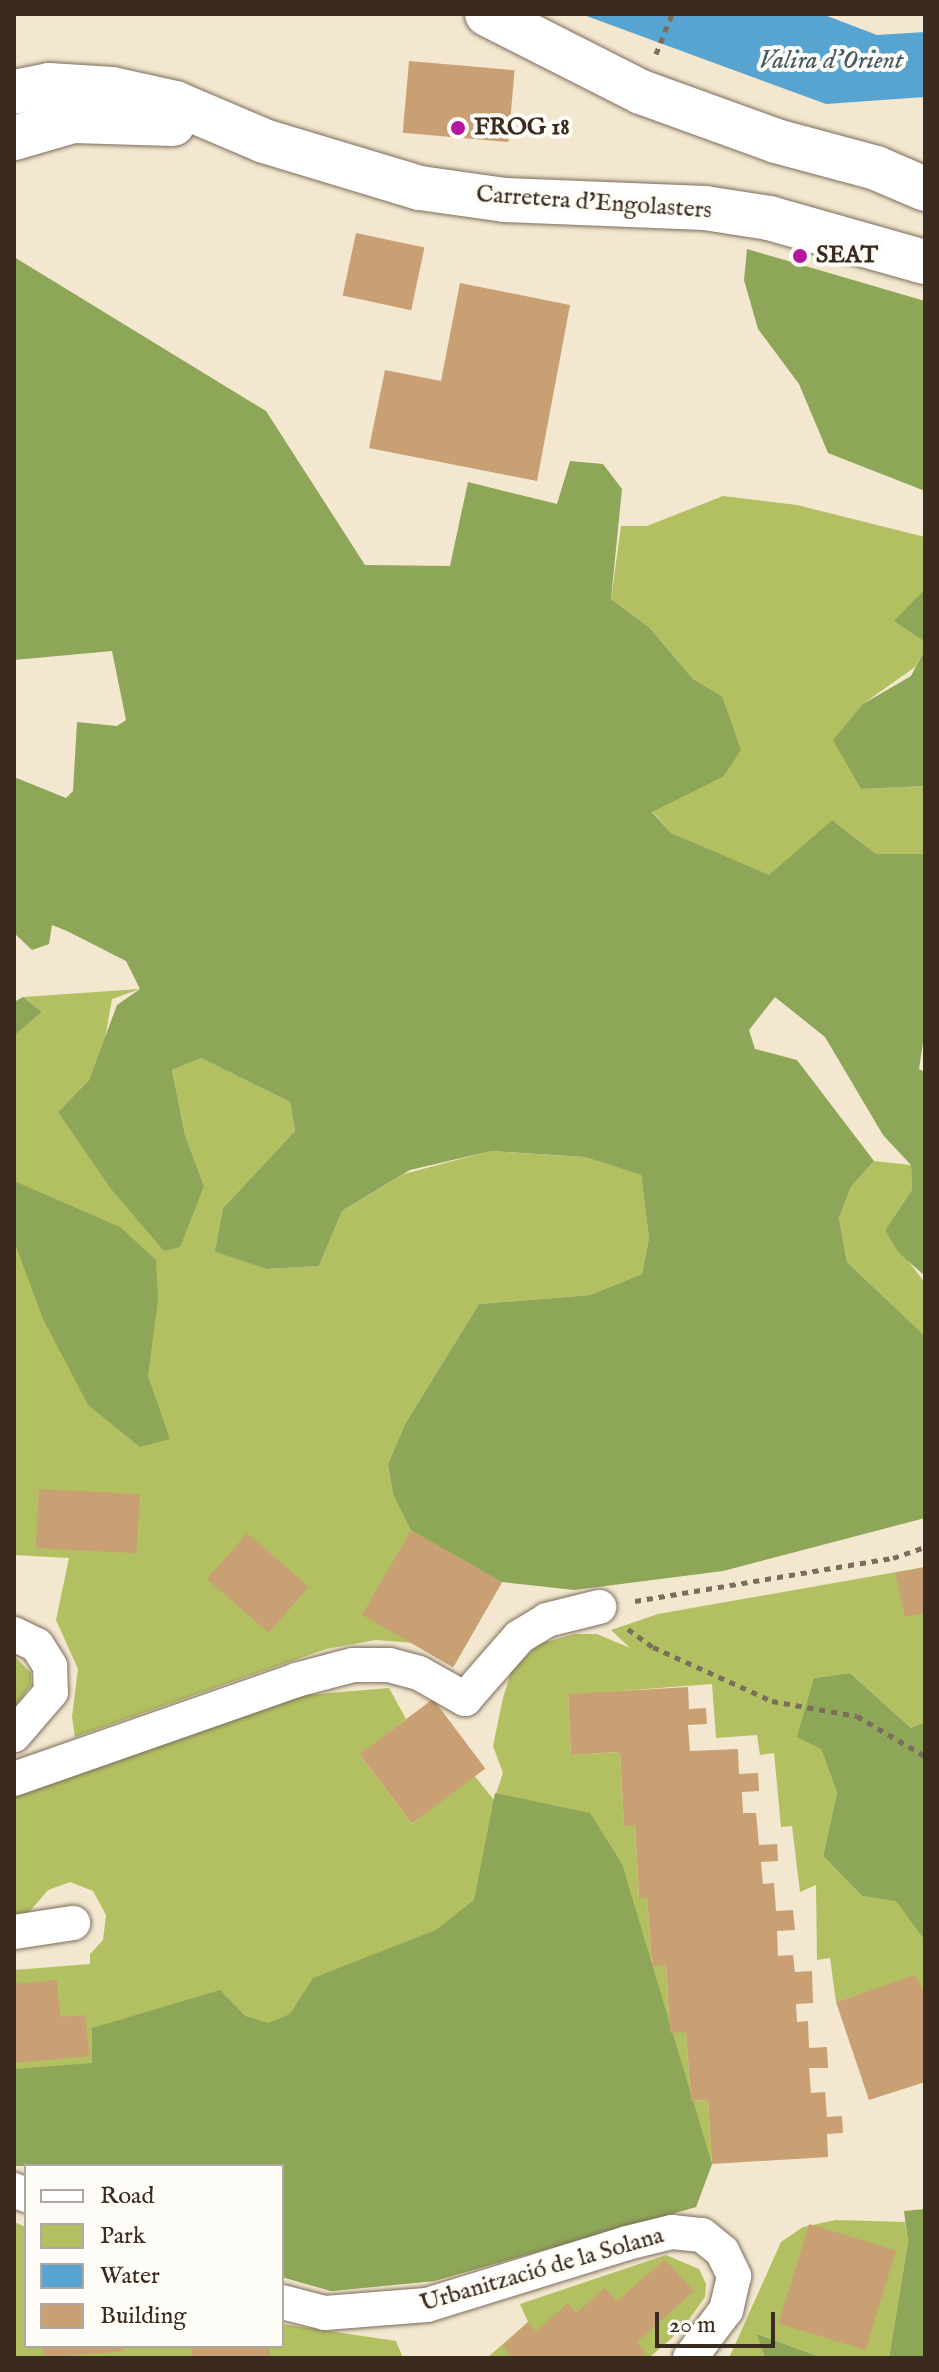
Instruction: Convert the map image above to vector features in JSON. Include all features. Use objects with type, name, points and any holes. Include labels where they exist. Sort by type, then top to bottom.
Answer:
[{"type":"main road","points":[[487,14],[641,92],[776,141],[876,168],[925,189]]},
{"type":"main road","name":"Carretera d'Engolasters","points":[[14,92],[49,85],[112,89],[175,103],[264,141],[420,188],[505,200],[705,208],[769,218],[925,262]]},
{"type":"main road","name":"Carretera d'Engolasters","points":[[14,138],[73,121],[135,120],[264,141]]},
{"type":"main road","points":[[876,168],[925,166]]},
{"type":"street","points":[[14,1779],[296,1680],[353,1665],[419,1673],[465,1699],[519,1637],[547,1620],[599,1607]]},
{"type":"street","points":[[14,1634],[37,1645],[50,1666],[51,1692],[14,1735]]},
{"type":"street","points":[[14,1932],[73,1923]]},
{"type":"street","name":"Urbanització de la Solana","points":[[284,2303],[325,2313],[427,2305],[627,2243],[672,2232],[702,2235],[722,2251],[734,2276],[726,2310],[690,2358]]},
{"type":"path","points":[[599,1607],[893,1558],[925,1547]]},
{"type":"path","points":[[599,1607],[653,1647],[772,1701],[857,1716],[925,1756]]},
{"type":"green space","points":[[747,249],[925,301],[925,491],[828,453],[799,384],[758,329],[744,280]]},
{"type":"green space","points":[[14,257],[266,411],[365,565],[450,566],[468,482],[557,504],[570,461],[603,464],[622,489],[611,599],[649,627],[693,679],[722,696],[741,750],[723,777],[652,812],[671,833],[769,875],[832,820],[876,854],[925,854],[925,1029],[919,1069],[925,1072],[925,1276],[899,1253],[885,1230],[912,1190],[911,1165],[883,1135],[825,1037],[775,997],[749,1030],[755,1049],[797,1060],[874,1161],[851,1187],[839,1218],[847,1262],[925,1336],[925,1518],[723,1571],[574,1590],[502,1582],[411,1530],[393,1494],[388,1464],[405,1424],[479,1304],[590,1295],[642,1274],[649,1238],[641,1175],[585,1157],[491,1151],[410,1170],[342,1211],[319,1266],[267,1269],[215,1252],[223,1208],[295,1131],[290,1102],[201,1058],[172,1070],[185,1135],[204,1186],[180,1247],[164,1251],[111,1189],[58,1112],[89,1080],[117,1005],[140,989],[126,961],[67,931],[52,925],[49,944],[32,950],[14,933],[14,777],[66,798],[73,791],[77,722],[117,726],[126,720],[112,651],[14,660]]},
{"type":"green space","points":[[723,496],[797,505],[925,537],[925,589],[895,621],[925,642],[925,649],[915,667],[863,704],[861,789],[925,786],[925,854],[876,854],[832,820],[769,876],[671,833],[652,811],[723,777],[722,696],[693,679],[649,627],[611,599],[621,526],[647,526]]},
{"type":"green space","points":[[925,589],[925,642],[894,621]]},
{"type":"green space","points":[[925,649],[925,786],[861,789],[833,740],[863,704],[911,676]]},
{"type":"green space","points":[[140,989],[112,999],[105,1039],[89,1080],[58,1112],[204,1186],[185,1135],[172,1070],[201,1058],[290,1102],[295,1131],[223,1208],[216,1252],[267,1269],[319,1266],[342,1211],[404,1174],[490,1151],[585,1157],[641,1175],[649,1238],[642,1274],[590,1295],[479,1304],[405,1424],[388,1464],[393,1494],[502,1582],[454,1666],[413,1643],[376,1640],[326,1649],[75,1737],[72,1717],[78,1669],[56,1620],[69,1558],[14,1555],[14,1036],[42,1012],[23,997]]},
{"type":"green space","points":[[23,997],[42,1012],[14,1036],[14,1002]]},
{"type":"green space","points":[[874,1161],[911,1165],[912,1190],[885,1230],[925,1283],[925,1336],[847,1262],[839,1218],[851,1187]]},
{"type":"green space","points":[[14,1181],[120,1227],[156,1260],[158,1300],[148,1376],[170,1439],[140,1447],[88,1405],[43,1319],[14,1241]]},
{"type":"green space","points":[[925,1567],[925,1722],[911,1728],[850,1673],[814,1678],[821,1749],[837,1793],[823,1856],[862,1896],[896,1900],[925,1941],[925,1994],[914,1976],[836,2002],[830,1958],[817,1960],[816,1885],[800,1892],[792,1826],[781,1827],[774,1753],[760,1755],[757,1735],[716,1738],[712,1684],[568,1695],[571,1755],[620,1752],[624,1825],[635,1825],[639,1898],[647,1898],[652,1965],[666,1965],[670,2032],[686,2032],[691,2101],[708,2100],[712,2164],[696,2207],[434,2281],[331,2291],[284,2278],[284,2164],[14,2166],[14,1970],[90,1964],[90,1954],[103,1940],[106,1915],[93,1891],[70,1882],[48,1890],[24,1918],[14,1919],[14,1796],[305,1695],[389,1688],[406,1719],[360,1755],[412,1824],[473,1774],[494,1800],[503,1773],[493,1746],[503,1698],[511,1672],[539,1644],[574,1634],[597,1634],[630,1648],[611,1630],[658,1614]]},
{"type":"green space","points":[[14,1656],[31,1673],[31,1685],[14,1708]]},
{"type":"green space","points":[[850,1673],[911,1728],[925,1722],[925,1941],[896,1901],[862,1896],[823,1856],[837,1793],[821,1749],[797,1737],[814,1678]]},
{"type":"green space","points":[[495,1793],[590,1813],[622,1864],[712,2164],[696,2207],[434,2281],[331,2291],[284,2278],[284,2164],[14,2166],[14,2069],[92,2063],[92,2028],[220,1990],[245,2016],[268,2023],[290,2014],[313,1978],[436,1930],[474,1900]]},
{"type":"green space","points":[[925,2209],[925,2358],[889,2358],[908,2242],[904,2211]]},
{"type":"green space","points":[[836,2220],[905,2222],[908,2242],[889,2358],[823,2358],[758,2334],[765,2358],[729,2358],[781,2242],[803,2227]]},
{"type":"green space","points":[[14,2222],[24,2226],[24,2348],[284,2348],[284,2324],[396,2341],[403,2358],[14,2358]]},
{"type":"green space","points":[[666,2255],[699,2269],[706,2284],[705,2297],[683,2328],[649,2358],[487,2358],[528,2322],[520,2304]]},
{"type":"green space","points":[[757,2334],[823,2358],[765,2358]]},
{"type":"water","name":"Valira d'Orient","points":[[581,14],[822,14],[877,35],[925,32],[925,97],[826,104]]},
{"type":"building","points":[[409,61],[515,70],[508,142],[403,133]]},
{"type":"building","points":[[356,233],[424,248],[411,310],[343,296]]},
{"type":"building","points":[[460,283],[570,305],[537,481],[369,448],[385,370],[441,381]]},
{"type":"building","points":[[39,1489],[140,1494],[137,1553],[36,1548]]},
{"type":"building","points":[[411,1530],[502,1582],[453,1667],[362,1615]]},
{"type":"building","points":[[247,1533],[309,1587],[269,1633],[207,1579]]},
{"type":"building","points":[[925,1567],[925,1613],[905,1617],[895,1573]]},
{"type":"building","points":[[688,1687],[689,1709],[706,1708],[707,1724],[688,1725],[690,1751],[738,1749],[739,1774],[758,1773],[759,1791],[742,1792],[743,1813],[756,1813],[759,1845],[777,1844],[778,1861],[761,1862],[763,1884],[774,1883],[776,1911],[793,1910],[795,1930],[777,1931],[778,1956],[793,1955],[795,1972],[812,1971],[813,2003],[796,2004],[797,2022],[808,2021],[809,2048],[827,2047],[828,2068],[809,2068],[811,2093],[825,2092],[827,2117],[842,2116],[843,2133],[827,2134],[828,2157],[712,2164],[708,2100],[691,2101],[686,2032],[670,2033],[666,1965],[652,1966],[647,1898],[639,1898],[635,1825],[624,1826],[620,1752],[571,1755],[568,1694]]},
{"type":"building","points":[[433,1699],[485,1768],[412,1824],[360,1754]]},
{"type":"building","points":[[915,1975],[925,1994],[925,2082],[869,2100],[836,2002]]},
{"type":"building","points":[[57,1980],[60,2017],[85,2015],[90,2056],[14,2063],[14,1984]]},
{"type":"building","points":[[809,2224],[896,2251],[866,2350],[779,2323]]},
{"type":"building","points":[[665,2259],[694,2291],[637,2342],[646,2353],[640,2358],[513,2358],[502,2346],[528,2322],[536,2331],[568,2303],[576,2313],[605,2288],[617,2301]]},
{"type":"building","points":[[42,2348],[123,2348],[123,2351],[44,2358]]},
{"type":"building","points":[[192,2348],[270,2348],[270,2358],[192,2358]]},
{"type":"place","name":"FROG 18","points":[[458,128]]},
{"type":"place","name":"SEAT","points":[[800,256]]}]
